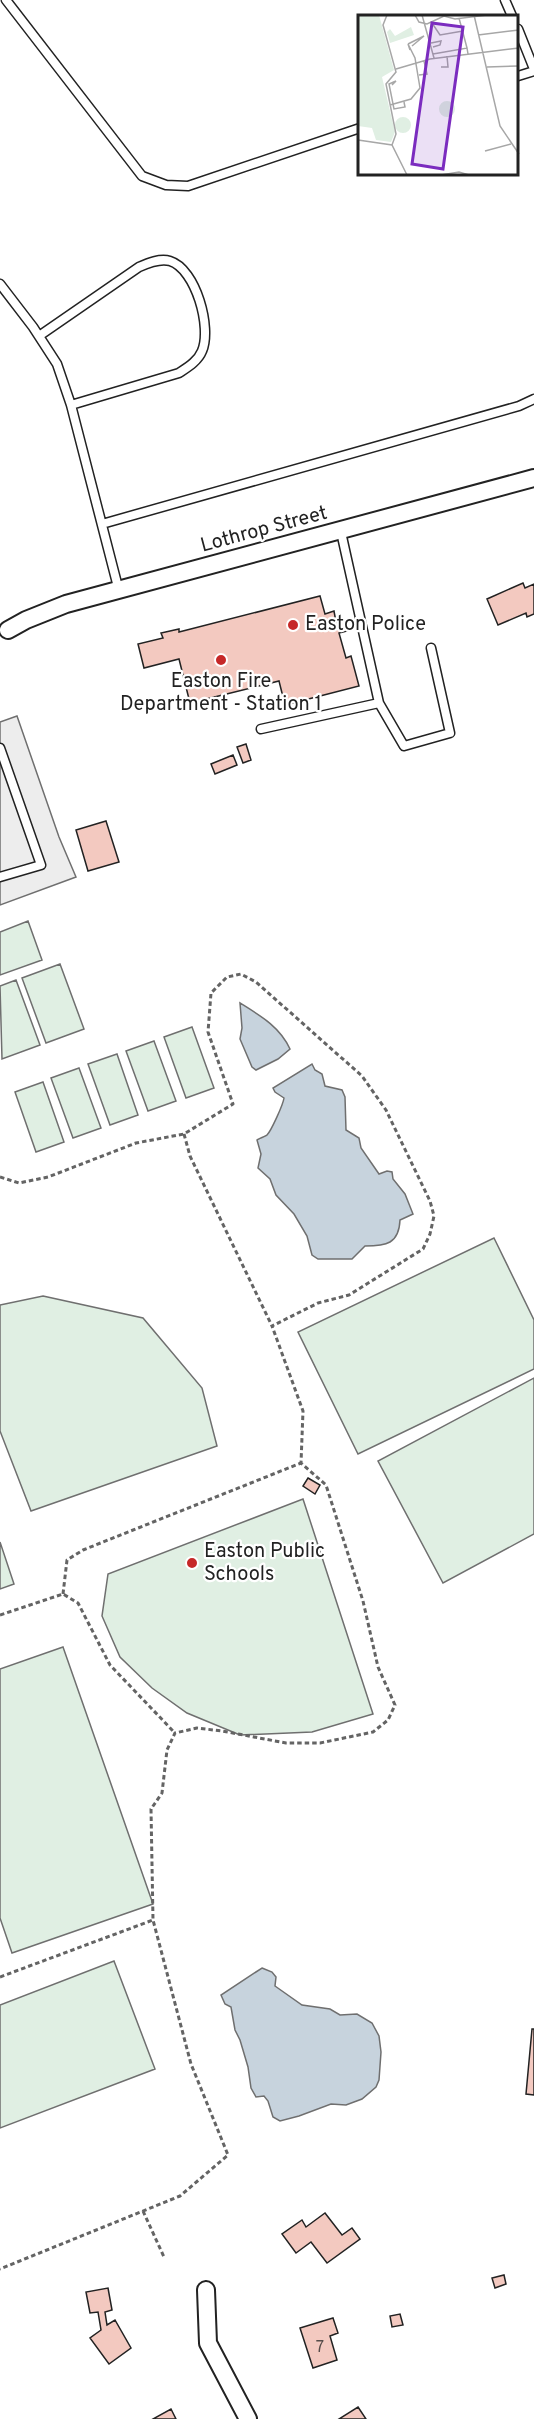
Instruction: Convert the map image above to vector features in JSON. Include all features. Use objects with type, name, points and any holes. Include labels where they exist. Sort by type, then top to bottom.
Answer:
[{"type":"street","name":"Lothrop Street","points":[[4,632],[46,611],[534,478]]},
{"type":"street","points":[[206,2290],[208,2343],[248,2419]]},
{"type":"lane","points":[[0,3],[6,0],[142,176],[166,185],[188,186],[358,129]]},
{"type":"lane","points":[[505,0],[512,15]]},
{"type":"lane","points":[[519,32],[534,70],[519,76]]},
{"type":"lane","points":[[39,336],[139,267],[153,261],[170,261],[185,270],[195,285],[205,328],[203,350],[194,363],[179,373],[71,405]]},
{"type":"lane","points":[[0,284],[57,364],[71,405],[119,591]]},
{"type":"lane","points":[[102,524],[508,409],[534,399]]},
{"type":"lane","points":[[341,532],[379,704],[404,746],[450,733],[431,648]]},
{"type":"lane","points":[[261,729],[379,704]]},
{"type":"lane","points":[[0,877],[41,864],[1,752]]},
{"type":"path","points":[[0,1177],[19,1183],[48,1177],[136,1143],[184,1134],[233,1104],[208,1032],[211,993],[227,977],[241,974],[256,982],[362,1076],[386,1110],[430,1201],[434,1216],[430,1234],[423,1249],[349,1295],[318,1303],[272,1326]]},
{"type":"path","points":[[184,1134],[190,1155],[272,1326],[303,1411],[301,1463]]},
{"type":"path","points":[[63,1594],[67,1560],[83,1550],[301,1463]]},
{"type":"path","points":[[175,1733],[197,1728],[286,1743],[320,1743],[373,1732],[388,1720],[395,1704],[378,1667],[363,1601],[326,1485],[301,1463]]},
{"type":"path","points":[[0,1615],[63,1594],[78,1603],[110,1665],[175,1733]]},
{"type":"path","points":[[0,2269],[180,2196],[228,2155],[191,2064],[153,1920],[151,1809],[162,1793],[167,1750],[175,1733]]},
{"type":"path","points":[[0,1977],[153,1920]]},
{"type":"path","points":[[143,2211],[164,2258]]},
{"type":"green space","points":[[28,921],[42,960],[0,975],[0,932]]},
{"type":"green space","points":[[60,964],[84,1029],[46,1043],[22,978]]},
{"type":"green space","points":[[16,980],[40,1045],[2,1059],[0,986]]},
{"type":"green space","points":[[192,1027],[214,1088],[186,1098],[164,1037]]},
{"type":"green space","points":[[154,1041],[176,1101],[148,1111],[126,1051]]},
{"type":"green space","points":[[117,1054],[138,1115],[110,1125],[88,1064]]},
{"type":"green space","points":[[79,1068],[101,1128],[73,1138],[51,1078]]},
{"type":"green space","points":[[43,1082],[64,1142],[36,1152],[15,1092]]},
{"type":"green space","points":[[494,1238],[534,1320],[534,1369],[358,1454],[298,1332]]},
{"type":"green space","points":[[43,1296],[143,1318],[202,1388],[217,1446],[31,1511],[0,1431],[0,1305]]},
{"type":"green space","points":[[534,1378],[534,1534],[443,1583],[378,1461]]},
{"type":"green space","points":[[303,1499],[373,1714],[312,1732],[240,1735],[187,1713],[152,1688],[120,1657],[102,1616],[108,1574]]},
{"type":"green space","points":[[0,1542],[14,1584],[0,1589]]},
{"type":"green space","points":[[63,1647],[153,1904],[12,1953],[0,1918],[0,1669]]},
{"type":"green space","points":[[114,1961],[155,2069],[0,2128],[0,2005]]},
{"type":"shaded area","points":[[17,716],[59,837],[76,877],[0,905],[0,722]]},
{"type":"shaded area","points":[[240,1003],[275,1028],[290,1049],[278,1059],[256,1070],[252,1067],[240,1039],[242,1028]]},
{"type":"shaded area","points":[[312,1064],[315,1070],[322,1074],[325,1086],[342,1090],[345,1097],[346,1130],[359,1138],[361,1148],[379,1174],[392,1172],[393,1179],[405,1194],[413,1214],[400,1220],[397,1234],[390,1242],[365,1246],[352,1259],[318,1259],[312,1255],[307,1236],[294,1214],[276,1195],[270,1179],[258,1168],[261,1154],[257,1140],[269,1133],[284,1098],[273,1088]]},
{"type":"shaded area","points":[[262,1968],[272,1972],[276,1977],[275,1986],[302,2005],[330,2009],[340,2015],[357,2014],[372,2023],[379,2036],[381,2052],[379,2080],[376,2087],[362,2099],[346,2105],[331,2104],[280,2121],[273,2117],[264,2096],[256,2097],[251,2088],[248,2067],[235,2030],[231,2007],[225,2004],[221,1995]]},
{"type":"building","points":[[523,583],[525,588],[534,584],[534,614],[527,617],[526,613],[498,625],[487,599]]},
{"type":"building","points":[[320,596],[325,614],[334,611],[336,622],[344,620],[347,631],[339,633],[346,658],[351,656],[359,686],[285,705],[279,681],[190,703],[179,659],[144,668],[138,644],[163,638],[161,633],[179,629],[179,632]]},
{"type":"building","points":[[246,744],[251,760],[243,763],[237,747]]},
{"type":"building","points":[[233,755],[237,765],[215,774],[211,764]]},
{"type":"building","points":[[106,821],[119,862],[88,871],[76,830]]},
{"type":"building","points":[[308,1478],[320,1485],[315,1494],[303,1486]]},
{"type":"building","points":[[532,2029],[534,2029],[534,2095],[526,2094]]},
{"type":"building","points":[[325,2213],[342,2235],[352,2228],[360,2239],[327,2263],[311,2242],[296,2253],[282,2234],[302,2220],[306,2227]]},
{"type":"building","points":[[504,2275],[506,2284],[495,2288],[492,2278]]},
{"type":"building","points":[[108,2288],[112,2310],[105,2312],[107,2325],[115,2320],[131,2348],[109,2364],[90,2338],[101,2330],[98,2312],[90,2313],[86,2292]]},
{"type":"building","points":[[400,2314],[403,2325],[392,2327],[390,2316]]},
{"type":"building","points":[[333,2318],[338,2333],[330,2336],[337,2360],[313,2368],[300,2328]]},
{"type":"building","points":[[358,2407],[366,2419],[339,2419]]},
{"type":"building","points":[[171,2409],[176,2419],[153,2419]]},
{"type":"place","name":"Easton Police","points":[[293,625]]},
{"type":"place","name":"Easton Fire Department - Station 1","points":[[221,660]]},
{"type":"place","name":"Easton Public Schools","points":[[192,1563]]}]
